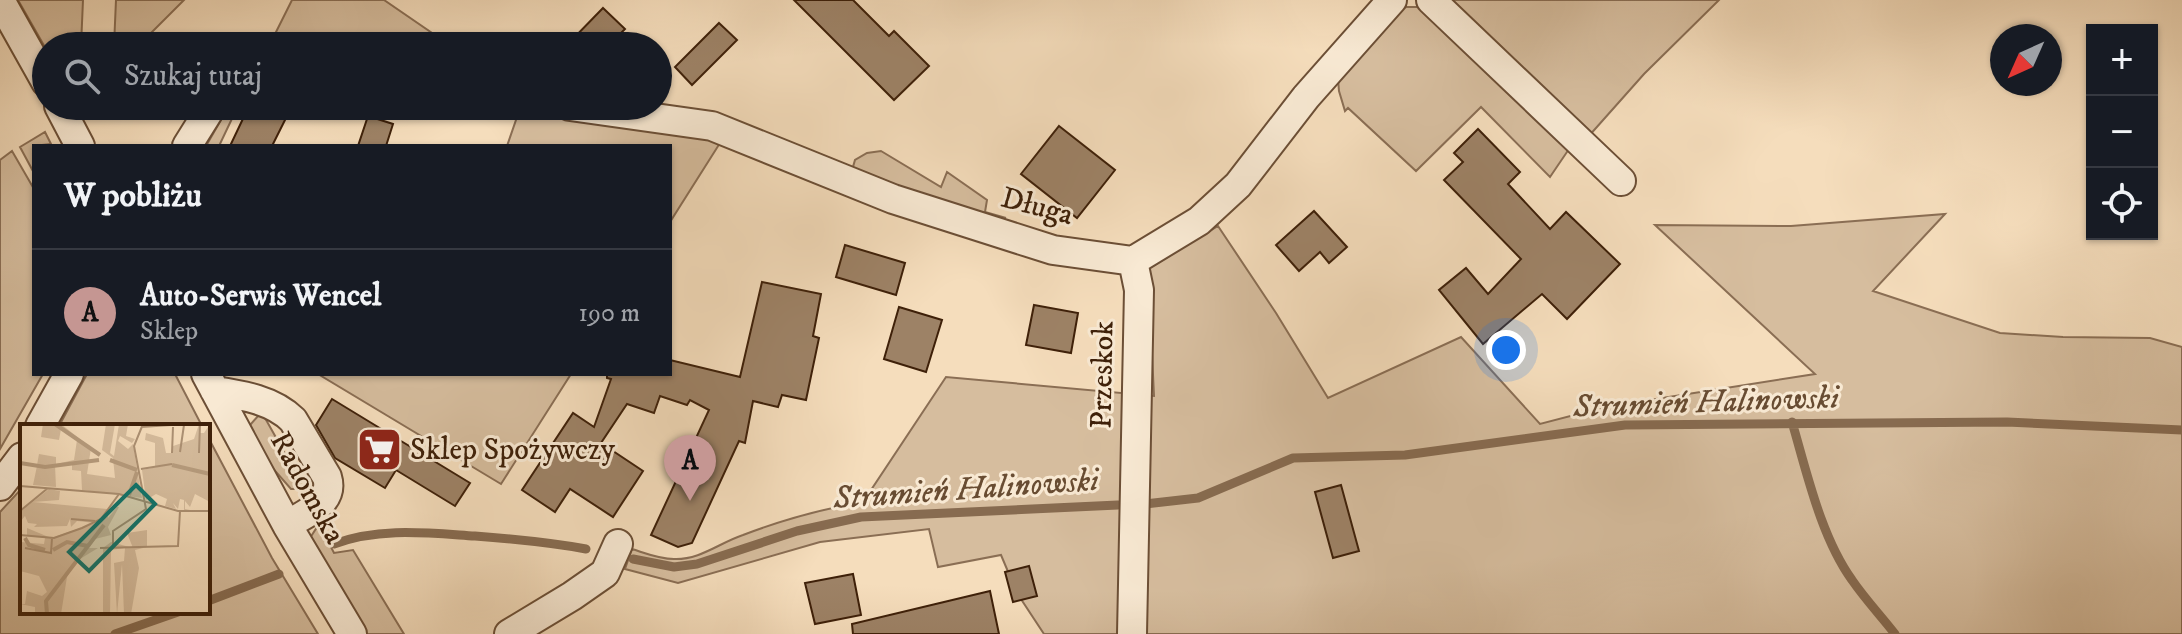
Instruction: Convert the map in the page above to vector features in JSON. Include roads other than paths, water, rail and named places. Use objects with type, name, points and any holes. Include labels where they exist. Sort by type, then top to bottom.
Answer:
[{"type":"street","points":[[0,0],[32,57]]},
{"type":"street","points":[[1133,261],[1199,221],[1238,185],[1306,97],[1392,0]]},
{"type":"street","points":[[1431,0],[1621,181]]},
{"type":"street","points":[[66,120],[79,144]]},
{"type":"street","points":[[188,144],[203,120]]},
{"type":"street","name":"Długa","points":[[669,120],[712,126],[893,199],[1053,250],[1133,261]]},
{"type":"street","name":"Przeskok","points":[[1132,634],[1139,290],[1133,261]]},
{"type":"street","points":[[41,424],[68,376]]},
{"type":"street","points":[[211,382],[286,413],[327,477],[330,487],[328,495],[318,506],[287,525]]},
{"type":"street","name":"Radomska","points":[[211,382],[287,525],[352,634]]},
{"type":"street","points":[[0,486],[20,460]]},
{"type":"street","points":[[509,634],[605,573],[618,544]]},
{"type":"waterway","points":[[1792,422],[1816,504],[1841,563],[1895,634]]},
{"type":"waterway","name":"Strumień Halinowski","points":[[1145,504],[1198,498],[1293,458],[1405,455],[1625,425],[2007,422],[2182,430]]},
{"type":"waterway","name":"Strumień Halinowski","points":[[633,559],[674,567],[697,564],[797,531],[861,517],[1118,505]]},
{"type":"waterway","name":"Strumień Halinowski","points":[[334,544],[368,535],[422,533],[586,549]]},
{"type":"waterway","name":"Strumień Halinowski","points":[[210,600],[279,574]]},
{"type":"waterway","name":"Strumień Halinowski","points":[[115,634],[172,614]]},
{"type":"place","name":"Sklep Spożywczy","points":[[379,450]]},
{"type":"place","name":"Auto-Serwis Wencel","points":[[690,501]]}]
